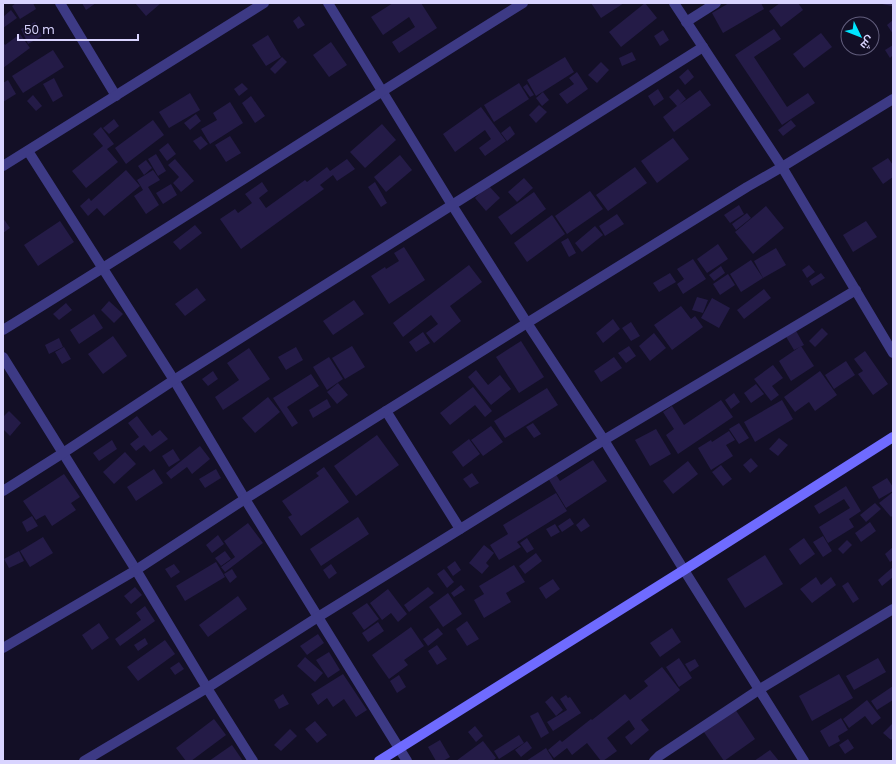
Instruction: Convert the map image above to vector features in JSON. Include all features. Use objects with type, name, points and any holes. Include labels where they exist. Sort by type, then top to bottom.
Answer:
[{"type":"street","points":[[60,3],[116,96]]},
{"type":"street","points":[[3,166],[264,3]]},
{"type":"street","points":[[328,3],[383,90],[452,205],[604,440],[804,761]]},
{"type":"street","points":[[3,330],[523,3]]},
{"type":"street","points":[[674,3],[782,167],[893,353]]},
{"type":"street","points":[[686,22],[716,3]]},
{"type":"street","points":[[3,491],[63,454],[174,380],[703,47]]},
{"type":"street","points":[[3,648],[136,570],[527,323],[893,99]]},
{"type":"street","points":[[28,151],[174,380],[245,500],[407,761]]},
{"type":"street","points":[[84,761],[207,688],[318,617],[604,440],[856,290]]},
{"type":"street","points":[[3,357],[253,761]]},
{"type":"street","points":[[386,411],[460,529]]},
{"type":"street","points":[[379,761],[893,437]]},
{"type":"street","points":[[654,761],[659,756],[760,690],[893,609]]},
{"type":"building","points":[[16,3],[33,3],[36,9],[20,19],[12,6]]},
{"type":"building","points":[[82,3],[96,3],[86,10]]},
{"type":"building","points":[[135,3],[161,3],[146,16]]},
{"type":"building","points":[[393,3],[421,3],[437,28],[399,53],[392,42],[415,27],[409,17],[383,35],[371,17]]},
{"type":"building","points":[[591,3],[624,3],[601,18]]},
{"type":"building","points":[[645,3],[657,18],[621,47],[609,32]]},
{"type":"building","points":[[729,3],[761,3],[764,9],[723,33],[712,13]]},
{"type":"building","points":[[780,3],[798,3],[803,10],[781,27],[769,11]]},
{"type":"building","points":[[882,3],[893,3],[892,6]]},
{"type":"building","points":[[11,10],[17,18],[3,28],[3,17]]},
{"type":"building","points":[[299,16],[305,25],[298,29],[293,21]]},
{"type":"building","points":[[893,20],[893,34],[887,25]]},
{"type":"building","points":[[35,22],[42,36],[28,44],[21,29]]},
{"type":"building","points":[[774,29],[781,39],[754,57],[787,107],[808,93],[815,103],[782,125],[735,55]]},
{"type":"building","points":[[663,30],[669,40],[660,46],[654,36]]},
{"type":"building","points":[[821,33],[832,47],[804,68],[793,54]]},
{"type":"building","points":[[20,34],[30,48],[3,68],[3,42],[5,45]]},
{"type":"building","points":[[268,35],[281,57],[266,66],[252,45]]},
{"type":"building","points":[[331,42],[347,65],[329,77],[313,55]]},
{"type":"building","points":[[893,45],[893,55],[890,58],[885,50]]},
{"type":"building","points":[[53,50],[64,67],[23,93],[12,76]]},
{"type":"building","points":[[632,52],[636,60],[622,66],[619,58]]},
{"type":"building","points":[[282,57],[287,62],[275,74],[270,69]]},
{"type":"building","points":[[565,57],[574,72],[536,96],[527,80]]},
{"type":"building","points":[[601,62],[609,70],[597,83],[588,75]]},
{"type":"building","points":[[688,69],[694,77],[685,85],[679,77]]},
{"type":"building","points":[[577,72],[588,89],[567,104],[559,94],[574,84],[569,78]]},
{"type":"building","points":[[54,78],[63,96],[53,102],[43,84]]},
{"type":"building","points":[[8,80],[16,94],[3,102],[3,83]]},
{"type":"building","points":[[242,83],[248,89],[239,96],[234,89]]},
{"type":"building","points":[[519,83],[529,99],[494,122],[484,105]]},
{"type":"building","points":[[527,84],[534,95],[530,97],[523,87]]},
{"type":"building","points":[[658,89],[664,99],[654,106],[648,96]]},
{"type":"building","points":[[678,89],[686,99],[679,105],[700,90],[711,105],[674,132],[663,117],[677,106],[669,97]]},
{"type":"building","points":[[543,92],[549,100],[542,106],[536,98]]},
{"type":"building","points":[[190,93],[200,110],[169,128],[159,112]]},
{"type":"building","points":[[33,95],[42,106],[36,111],[27,101]]},
{"type":"building","points":[[251,96],[265,116],[255,123],[242,103]]},
{"type":"building","points":[[230,102],[243,123],[210,144],[201,129],[217,120],[213,113]]},
{"type":"building","points":[[539,105],[547,112],[536,123],[529,115]]},
{"type":"building","points":[[481,107],[506,141],[485,156],[479,148],[491,139],[485,130],[455,152],[443,134]]},
{"type":"building","points":[[196,114],[201,121],[190,130],[184,123]]},
{"type":"building","points":[[114,119],[119,126],[109,134],[103,128]]},
{"type":"building","points":[[153,120],[164,135],[126,164],[115,148]]},
{"type":"building","points":[[791,120],[796,126],[783,136],[778,130]]},
{"type":"building","points":[[382,124],[396,140],[365,168],[350,152]]},
{"type":"building","points":[[510,126],[515,134],[507,141],[501,133]]},
{"type":"building","points":[[101,127],[114,144],[107,149],[118,162],[86,188],[72,171],[103,146],[93,134]]},
{"type":"building","points":[[201,136],[208,144],[200,150],[193,141]]},
{"type":"building","points":[[230,136],[241,153],[226,162],[215,145]]},
{"type":"building","points":[[673,138],[689,159],[657,183],[641,161]]},
{"type":"building","points":[[168,143],[176,154],[167,161],[159,150]]},
{"type":"building","points":[[156,154],[166,171],[158,176],[148,159]]},
{"type":"building","points":[[400,155],[412,170],[386,192],[374,177]]},
{"type":"building","points":[[888,158],[893,165],[893,177],[883,184],[872,168]]},
{"type":"building","points":[[175,159],[194,181],[181,192],[173,183],[179,177],[168,165]]},
{"type":"building","points":[[347,159],[355,169],[337,181],[333,175],[320,185],[324,189],[241,249],[220,219],[235,209],[238,213],[252,203],[245,194],[262,182],[268,191],[259,198],[266,208],[305,180],[307,182],[327,167],[330,171]]},
{"type":"building","points":[[146,160],[152,168],[144,175],[138,166]]},
{"type":"building","points":[[635,167],[647,183],[608,211],[596,195]]},
{"type":"building","points":[[126,170],[140,186],[104,216],[97,208],[88,216],[80,206],[89,198],[91,201]]},
{"type":"building","points":[[153,170],[160,180],[148,187],[159,205],[146,214],[134,196],[143,190],[137,180]]},
{"type":"building","points":[[524,178],[533,188],[517,202],[508,192]]},
{"type":"building","points":[[375,182],[387,203],[381,207],[368,187]]},
{"type":"building","points":[[171,184],[177,195],[163,204],[156,193]]},
{"type":"building","points":[[488,185],[500,198],[486,211],[475,198]]},
{"type":"building","points":[[590,191],[603,209],[567,234],[555,216]]},
{"type":"building","points":[[534,192],[546,209],[511,235],[498,217]]},
{"type":"building","points":[[739,205],[744,214],[730,223],[724,215]]},
{"type":"building","points":[[766,206],[784,228],[753,254],[735,232]]},
{"type":"building","points":[[747,213],[751,218],[736,230],[732,224]]},
{"type":"building","points":[[617,214],[624,224],[605,236],[599,226]]},
{"type":"building","points":[[552,215],[565,234],[527,262],[514,243]]},
{"type":"building","points":[[3,218],[10,228],[3,233]]},
{"type":"building","points":[[60,221],[74,242],[38,266],[24,245]]},
{"type":"building","points":[[866,221],[877,237],[853,252],[843,235]]},
{"type":"building","points":[[195,225],[202,233],[180,250],[173,242]]},
{"type":"building","points":[[595,226],[603,235],[582,252],[575,243]]},
{"type":"building","points":[[568,238],[576,253],[569,257],[561,242]]},
{"type":"building","points":[[718,244],[728,259],[707,273],[697,259]]},
{"type":"building","points":[[404,247],[425,280],[389,304],[371,276],[385,267],[386,269],[399,261],[394,253]]},
{"type":"building","points":[[776,248],[786,265],[763,278],[754,261]]},
{"type":"building","points":[[693,259],[706,279],[683,294],[677,284],[684,279],[677,269]]},
{"type":"building","points":[[751,260],[763,278],[741,292],[730,274]]},
{"type":"building","points":[[469,265],[482,282],[450,306],[461,321],[434,343],[426,333],[438,324],[431,315],[403,337],[393,323]]},
{"type":"building","points":[[809,265],[815,272],[807,278],[802,270]]},
{"type":"building","points":[[721,266],[725,273],[714,281],[709,275]]},
{"type":"building","points":[[670,273],[676,282],[659,292],[653,283]]},
{"type":"building","points":[[821,273],[825,278],[812,286],[809,281]]},
{"type":"building","points":[[728,274],[735,285],[720,295],[713,284]]},
{"type":"building","points":[[197,288],[206,300],[185,316],[175,304]]},
{"type":"building","points":[[764,289],[771,298],[744,319],[737,310]]},
{"type":"building","points":[[697,297],[708,300],[703,313],[692,310]]},
{"type":"building","points":[[712,298],[730,308],[719,328],[701,318]]},
{"type":"building","points":[[354,300],[364,314],[333,335],[323,321]]},
{"type":"building","points":[[109,301],[123,314],[114,323],[101,310]]},
{"type":"building","points":[[66,303],[72,310],[59,320],[53,314]]},
{"type":"building","points":[[681,306],[691,319],[695,316],[703,327],[672,350],[654,325]]},
{"type":"building","points":[[94,314],[103,328],[79,344],[70,330]]},
{"type":"building","points":[[613,319],[620,329],[603,343],[596,333]]},
{"type":"building","points":[[631,322],[640,336],[631,341],[622,328]]},
{"type":"building","points":[[822,328],[828,334],[815,347],[809,341]]},
{"type":"building","points":[[795,329],[804,345],[794,350],[785,335]]},
{"type":"building","points":[[423,332],[430,343],[416,352],[409,342]]},
{"type":"building","points":[[654,333],[666,348],[650,361],[639,346]]},
{"type":"building","points":[[113,336],[127,356],[103,374],[88,354]]},
{"type":"building","points":[[59,338],[63,347],[49,354],[45,345]]},
{"type":"building","points":[[521,341],[544,377],[519,393],[496,357]]},
{"type":"building","points":[[352,346],[365,367],[345,379],[332,358]]},
{"type":"building","points":[[629,346],[636,356],[626,363],[618,353]]},
{"type":"building","points":[[801,346],[814,366],[791,381],[779,361]]},
{"type":"building","points":[[64,347],[71,359],[62,364],[55,352]]},
{"type":"building","points":[[296,347],[303,360],[286,370],[278,357]]},
{"type":"building","points":[[249,348],[270,379],[223,410],[215,397],[239,380],[227,363]]},
{"type":"building","points":[[865,351],[888,384],[873,395],[858,374],[863,371],[854,359]]},
{"type":"building","points":[[329,357],[343,379],[327,390],[313,367]]},
{"type":"building","points":[[614,357],[622,368],[601,382],[594,371]]},
{"type":"building","points":[[846,361],[855,375],[834,389],[825,375]]},
{"type":"building","points":[[773,365],[783,378],[772,386],[779,395],[771,401],[754,379]]},
{"type":"building","points":[[476,370],[488,385],[500,375],[511,389],[491,405],[468,377]]},
{"type":"building","points":[[213,371],[218,379],[208,386],[202,379]]},
{"type":"building","points":[[820,371],[837,395],[815,411],[809,402],[795,412],[784,397]]},
{"type":"building","points":[[311,374],[319,386],[287,407],[298,423],[292,427],[273,398]]},
{"type":"building","points":[[338,383],[348,395],[337,404],[327,392]]},
{"type":"building","points":[[756,384],[764,394],[751,403],[744,393]]},
{"type":"building","points":[[473,387],[492,411],[485,417],[475,405],[450,425],[440,413]]},
{"type":"building","points":[[547,388],[558,405],[505,438],[494,421]]},
{"type":"building","points":[[734,393],[740,402],[731,409],[725,400]]},
{"type":"building","points":[[268,397],[280,412],[255,433],[242,418]]},
{"type":"building","points":[[327,399],[331,407],[313,418],[309,410]]},
{"type":"building","points":[[721,400],[733,417],[678,454],[666,435],[674,429],[663,412],[672,406],[684,425]]},
{"type":"building","points":[[782,400],[793,419],[755,442],[744,422]]},
{"type":"building","points":[[9,411],[21,423],[10,436],[3,429],[3,417]]},
{"type":"building","points":[[137,416],[152,436],[160,430],[168,439],[150,452],[144,445],[136,451],[130,444],[139,437],[128,423]]},
{"type":"building","points":[[533,423],[541,434],[534,438],[526,427]]},
{"type":"building","points":[[739,423],[749,438],[739,444],[729,429]]},
{"type":"building","points":[[491,426],[503,442],[483,456],[471,440]]},
{"type":"building","points":[[656,429],[671,454],[650,466],[635,440]]},
{"type":"building","points":[[729,431],[735,440],[726,445],[733,456],[711,470],[698,448],[711,440],[712,442]]},
{"type":"building","points":[[377,435],[399,465],[356,496],[334,466]]},
{"type":"building","points":[[779,438],[788,445],[778,456],[769,449]]},
{"type":"building","points":[[469,439],[480,454],[463,467],[452,452]]},
{"type":"building","points":[[112,440],[117,449],[99,461],[93,453]]},
{"type":"building","points":[[200,446],[210,459],[192,474],[187,467],[171,479],[166,473]]},
{"type":"building","points":[[173,449],[180,460],[169,467],[162,456]]},
{"type":"building","points":[[125,452],[136,464],[114,484],[103,472]]},
{"type":"building","points":[[751,458],[758,466],[750,473],[743,465]]},
{"type":"building","points":[[593,460],[607,481],[566,508],[548,478],[555,473],[560,481]]},
{"type":"building","points":[[688,461],[698,474],[673,494],[663,481]]},
{"type":"building","points":[[721,465],[732,479],[723,486],[712,472]]},
{"type":"building","points":[[324,467],[349,502],[301,536],[288,517],[292,515],[282,501],[319,476],[316,473]]},
{"type":"building","points":[[154,469],[163,483],[136,501],[127,487]]},
{"type":"building","points":[[216,469],[221,478],[205,488],[199,479]]},
{"type":"building","points":[[472,473],[479,483],[470,488],[463,479]]},
{"type":"building","points":[[64,474],[80,497],[71,503],[76,510],[52,526],[45,515],[36,520],[23,501]]},
{"type":"building","points":[[887,478],[893,487],[893,491],[879,499],[872,487]]},
{"type":"building","points":[[846,486],[861,511],[849,519],[854,527],[828,543],[819,527],[850,508],[844,499],[819,514],[814,506]]},
{"type":"building","points":[[893,492],[893,515],[891,517],[879,503]]},
{"type":"building","points":[[556,493],[567,511],[517,542],[521,547],[499,560],[490,545],[508,534],[503,525]]},
{"type":"building","points":[[875,503],[881,509],[866,522],[860,515]]},
{"type":"building","points":[[32,516],[38,526],[27,532],[22,522]]},
{"type":"building","points":[[358,517],[369,534],[321,566],[310,549]]},
{"type":"building","points":[[570,518],[574,524],[562,532],[558,526]]},
{"type":"building","points":[[584,518],[590,526],[581,532],[576,525]]},
{"type":"building","points":[[870,522],[876,531],[861,542],[855,533]]},
{"type":"building","points":[[248,523],[263,543],[225,572],[221,567],[235,557],[224,541]]},
{"type":"building","points":[[555,524],[560,532],[551,537],[546,529]]},
{"type":"building","points":[[218,535],[224,544],[212,553],[206,545]]},
{"type":"building","points":[[823,536],[832,551],[823,557],[813,542]]},
{"type":"building","points":[[43,537],[53,553],[30,567],[20,551]]},
{"type":"building","points":[[527,538],[534,549],[527,553],[520,543]]},
{"type":"building","points":[[804,538],[815,554],[800,565],[789,549]]},
{"type":"building","points":[[847,540],[852,545],[843,554],[838,549]]},
{"type":"building","points":[[484,545],[494,553],[486,563],[489,566],[482,574],[469,563]]},
{"type":"building","points":[[893,547],[893,560],[890,562],[885,554]]},
{"type":"building","points":[[19,551],[24,561],[9,568],[4,559]]},
{"type":"building","points":[[225,551],[231,559],[221,566],[215,558]]},
{"type":"building","points":[[536,553],[542,561],[525,574],[519,566]]},
{"type":"building","points":[[765,555],[783,584],[745,608],[727,579]]},
{"type":"building","points":[[455,561],[461,570],[453,576],[447,567]]},
{"type":"building","points":[[216,562],[225,577],[185,601],[176,586]]},
{"type":"building","points":[[174,564],[180,572],[171,578],[165,569]]},
{"type":"building","points":[[331,564],[337,573],[329,579],[323,570]]},
{"type":"building","points":[[514,565],[525,582],[506,593],[511,602],[484,618],[474,600],[484,594],[479,586]]},
{"type":"building","points":[[893,567],[893,577],[882,586],[878,580]]},
{"type":"building","points":[[232,569],[237,577],[230,583],[224,574]]},
{"type":"building","points":[[444,569],[454,582],[447,588],[437,574]]},
{"type":"building","points":[[816,577],[821,585],[831,577],[836,585],[812,603],[800,589]]},
{"type":"building","points":[[553,579],[560,589],[546,599],[539,588]]},
{"type":"building","points":[[848,582],[859,599],[853,603],[842,586]]},
{"type":"building","points":[[461,585],[465,590],[454,597],[451,593]]},
{"type":"building","points":[[135,587],[142,595],[131,604],[124,596]]},
{"type":"building","points":[[428,587],[434,593],[409,612],[404,605]]},
{"type":"building","points":[[388,589],[407,614],[398,622],[391,613],[382,620],[370,603]]},
{"type":"building","points":[[448,593],[462,614],[443,627],[429,607]]},
{"type":"building","points":[[238,596],[247,609],[208,637],[199,625]]},
{"type":"building","points":[[367,603],[379,619],[364,630],[352,613]]},
{"type":"building","points":[[145,606],[155,621],[120,646],[115,639],[141,620],[136,613]]},
{"type":"building","points":[[467,621],[479,639],[467,646],[456,629]]},
{"type":"building","points":[[378,622],[384,631],[368,642],[362,633]]},
{"type":"building","points":[[99,623],[109,638],[92,650],[82,635]]},
{"type":"building","points":[[411,627],[424,646],[404,660],[408,665],[389,679],[372,655]]},
{"type":"building","points":[[438,628],[443,634],[428,646],[423,639]]},
{"type":"building","points":[[672,628],[681,642],[660,657],[650,643]]},
{"type":"building","points":[[318,634],[324,643],[307,655],[300,646]]},
{"type":"building","points":[[145,638],[148,644],[138,651],[134,645]]},
{"type":"building","points":[[165,640],[175,654],[138,681],[127,667]]},
{"type":"building","points":[[437,645],[447,659],[437,665],[428,651]]},
{"type":"building","points":[[329,652],[340,670],[328,678],[316,660]]},
{"type":"building","points":[[305,657],[323,673],[315,682],[297,666]]},
{"type":"building","points":[[679,658],[692,678],[679,687],[666,667]]},
{"type":"building","points":[[878,658],[886,672],[854,690],[846,676]]},
{"type":"building","points":[[695,659],[699,666],[690,672],[685,664]]},
{"type":"building","points":[[179,662],[184,669],[175,675],[170,668]]},
{"type":"building","points":[[662,667],[680,690],[641,720],[649,730],[631,745],[625,737],[635,729],[629,720],[607,738],[617,751],[603,761],[601,761],[587,743],[572,755],[567,748],[554,758],[548,750],[560,740],[562,742],[625,694],[630,700],[648,686],[644,681]]},
{"type":"building","points":[[343,674],[367,710],[356,717],[344,699],[333,707],[327,698],[318,705],[311,694]]},
{"type":"building","points":[[839,674],[853,698],[812,721],[799,696]]},
{"type":"building","points":[[399,675],[406,687],[397,693],[390,681]]},
{"type":"building","points":[[893,686],[893,700],[877,710],[871,701]]},
{"type":"building","points":[[283,694],[289,704],[279,709],[274,700]]},
{"type":"building","points":[[566,695],[568,698],[570,697],[581,713],[553,731],[547,722],[567,710],[560,699]]},
{"type":"building","points":[[552,696],[563,710],[556,716],[545,702]]},
{"type":"building","points":[[867,700],[881,718],[872,725],[865,716],[849,728],[843,719]]},
{"type":"building","points":[[731,703],[755,739],[724,761],[699,725]]},
{"type":"building","points":[[538,712],[549,733],[541,738],[530,716]]},
{"type":"building","points":[[841,718],[848,730],[838,736],[840,741],[829,747],[820,731]]},
{"type":"building","points":[[214,719],[226,735],[191,761],[186,761],[176,748]]},
{"type":"building","points":[[315,721],[327,735],[317,743],[305,729]]},
{"type":"building","points":[[893,723],[893,738],[891,740],[883,733]]},
{"type":"building","points":[[475,726],[483,736],[476,742],[468,732]]},
{"type":"building","points":[[290,729],[297,736],[281,751],[274,745]]},
{"type":"building","points":[[519,735],[524,743],[499,759],[494,751]]},
{"type":"building","points":[[848,739],[854,748],[845,754],[839,745]]},
{"type":"building","points":[[440,740],[450,757],[443,761],[436,761],[428,747]]},
{"type":"building","points":[[483,741],[496,758],[493,761],[456,761]]},
{"type":"building","points":[[527,741],[532,748],[521,757],[515,750]]},
{"type":"building","points":[[232,745],[243,761],[209,761]]},
{"type":"building","points":[[546,748],[554,761],[526,761]]},
{"type":"building","points":[[770,750],[779,761],[754,761]]}]
